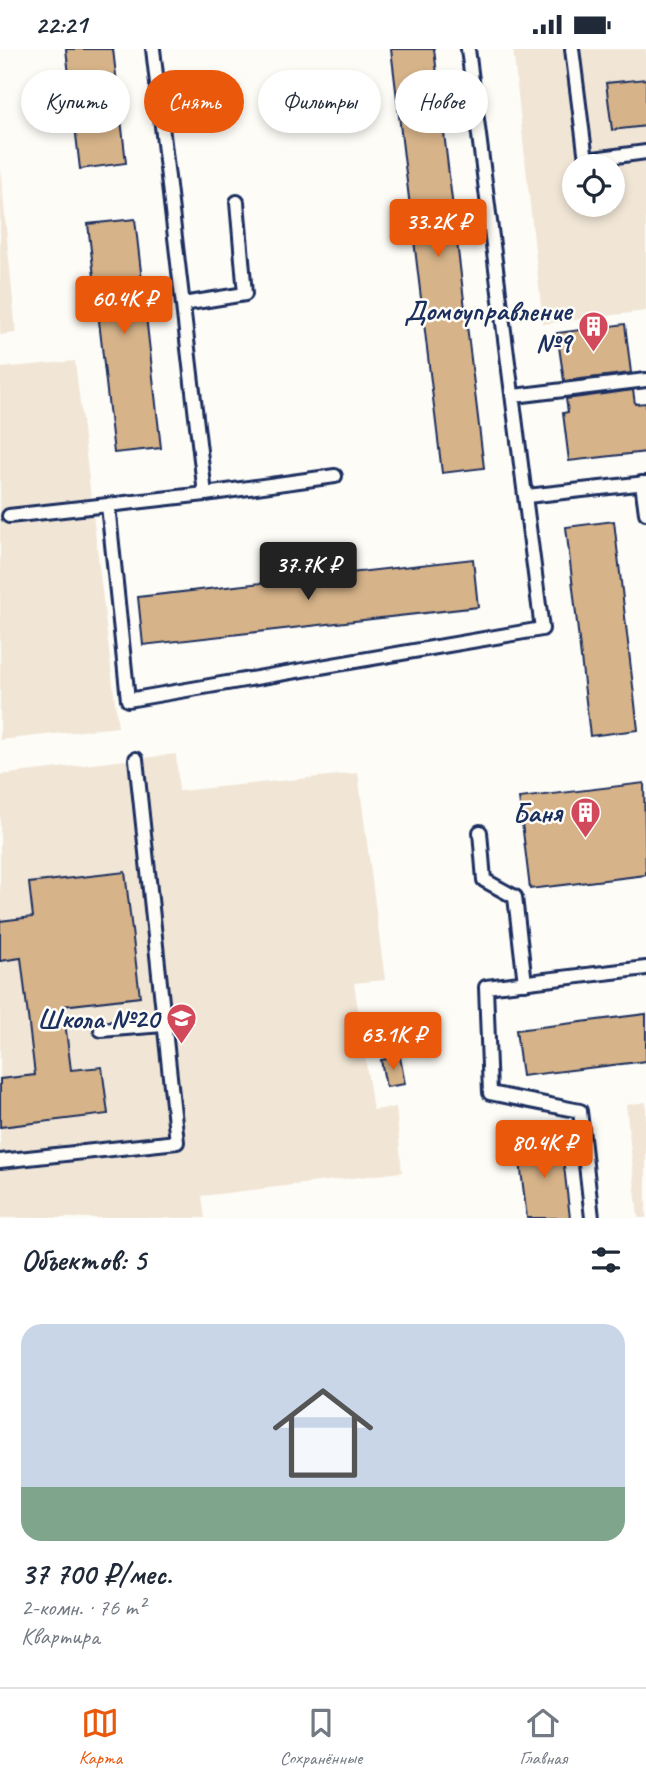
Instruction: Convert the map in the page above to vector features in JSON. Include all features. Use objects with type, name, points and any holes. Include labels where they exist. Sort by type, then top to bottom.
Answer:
[{"type":"lane","points":[[153,49],[155,70]]},
{"type":"lane","points":[[108,505],[128,700],[542,629],[468,49]]},
{"type":"lane","points":[[572,49],[586,160],[646,152]]},
{"type":"lane","points":[[163,133],[205,494]]},
{"type":"lane","points":[[183,304],[245,295],[236,202]]},
{"type":"lane","points":[[514,396],[646,380]]},
{"type":"lane","points":[[9,516],[335,477]]},
{"type":"lane","points":[[527,496],[644,483],[646,513]]},
{"type":"lane","points":[[0,1161],[177,1142],[136,759]]},
{"type":"lane","points":[[480,832],[484,880],[515,897],[525,983]]},
{"type":"lane","points":[[592,1218],[580,1111],[490,1093],[486,988],[646,968]]},
{"type":"lane","points":[[101,1030],[163,1025]]},
{"type":"shaded area","points":[[513,49],[646,49],[646,311],[543,324]]},
{"type":"shaded area","points":[[0,163],[16,333],[0,335]]},
{"type":"shaded area","points":[[75,361],[118,727],[0,740],[0,368]]},
{"type":"shaded area","name":"Школа №20","points":[[176,754],[179,791],[358,773],[385,980],[354,983],[373,1110],[396,1107],[402,1172],[202,1196],[205,1218],[0,1218],[0,775]]},
{"type":"shaded area","points":[[646,1102],[646,1218],[638,1218],[626,1105]]},
{"type":"building","points":[[66,49],[113,49],[115,70],[68,70]]},
{"type":"building","points":[[391,49],[434,49],[437,70],[395,70],[395,82]]},
{"type":"building","points":[[646,79],[646,126],[612,130],[606,83]]},
{"type":"building","points":[[76,133],[123,133],[126,163],[80,169]]},
{"type":"building","points":[[401,133],[444,133],[484,468],[442,473]]},
{"type":"building","points":[[135,219],[161,448],[114,453],[88,224]]},
{"type":"building","name":"Домоуправление №9","points":[[625,324],[631,373],[564,381],[557,333]]},
{"type":"building","points":[[633,390],[635,404],[646,403],[646,452],[569,461],[563,413],[568,412],[566,399]]},
{"type":"building","points":[[614,521],[638,730],[590,736],[566,527]]},
{"type":"building","points":[[473,559],[478,607],[143,645],[138,597]]},
{"type":"building","name":"Баня","points":[[644,783],[646,875],[530,889],[519,798]]},
{"type":"building","points":[[125,872],[140,997],[63,1006],[71,1070],[102,1067],[108,1114],[0,1127],[0,1079],[35,1075],[21,958],[0,961],[0,921],[33,917],[29,883]]},
{"type":"building","points":[[646,1014],[646,1061],[522,1076],[516,1030]]},
{"type":"building","points":[[400,1057],[405,1084],[386,1087],[381,1060]]},
{"type":"building","points":[[561,1140],[570,1218],[527,1218],[518,1146]]},
{"type":"place","name":"Домоуправление №9","points":[[594,353]]},
{"type":"place","name":"Баня","points":[[585,839]]},
{"type":"place","name":"Школа №20","points":[[182,1045]]}]
